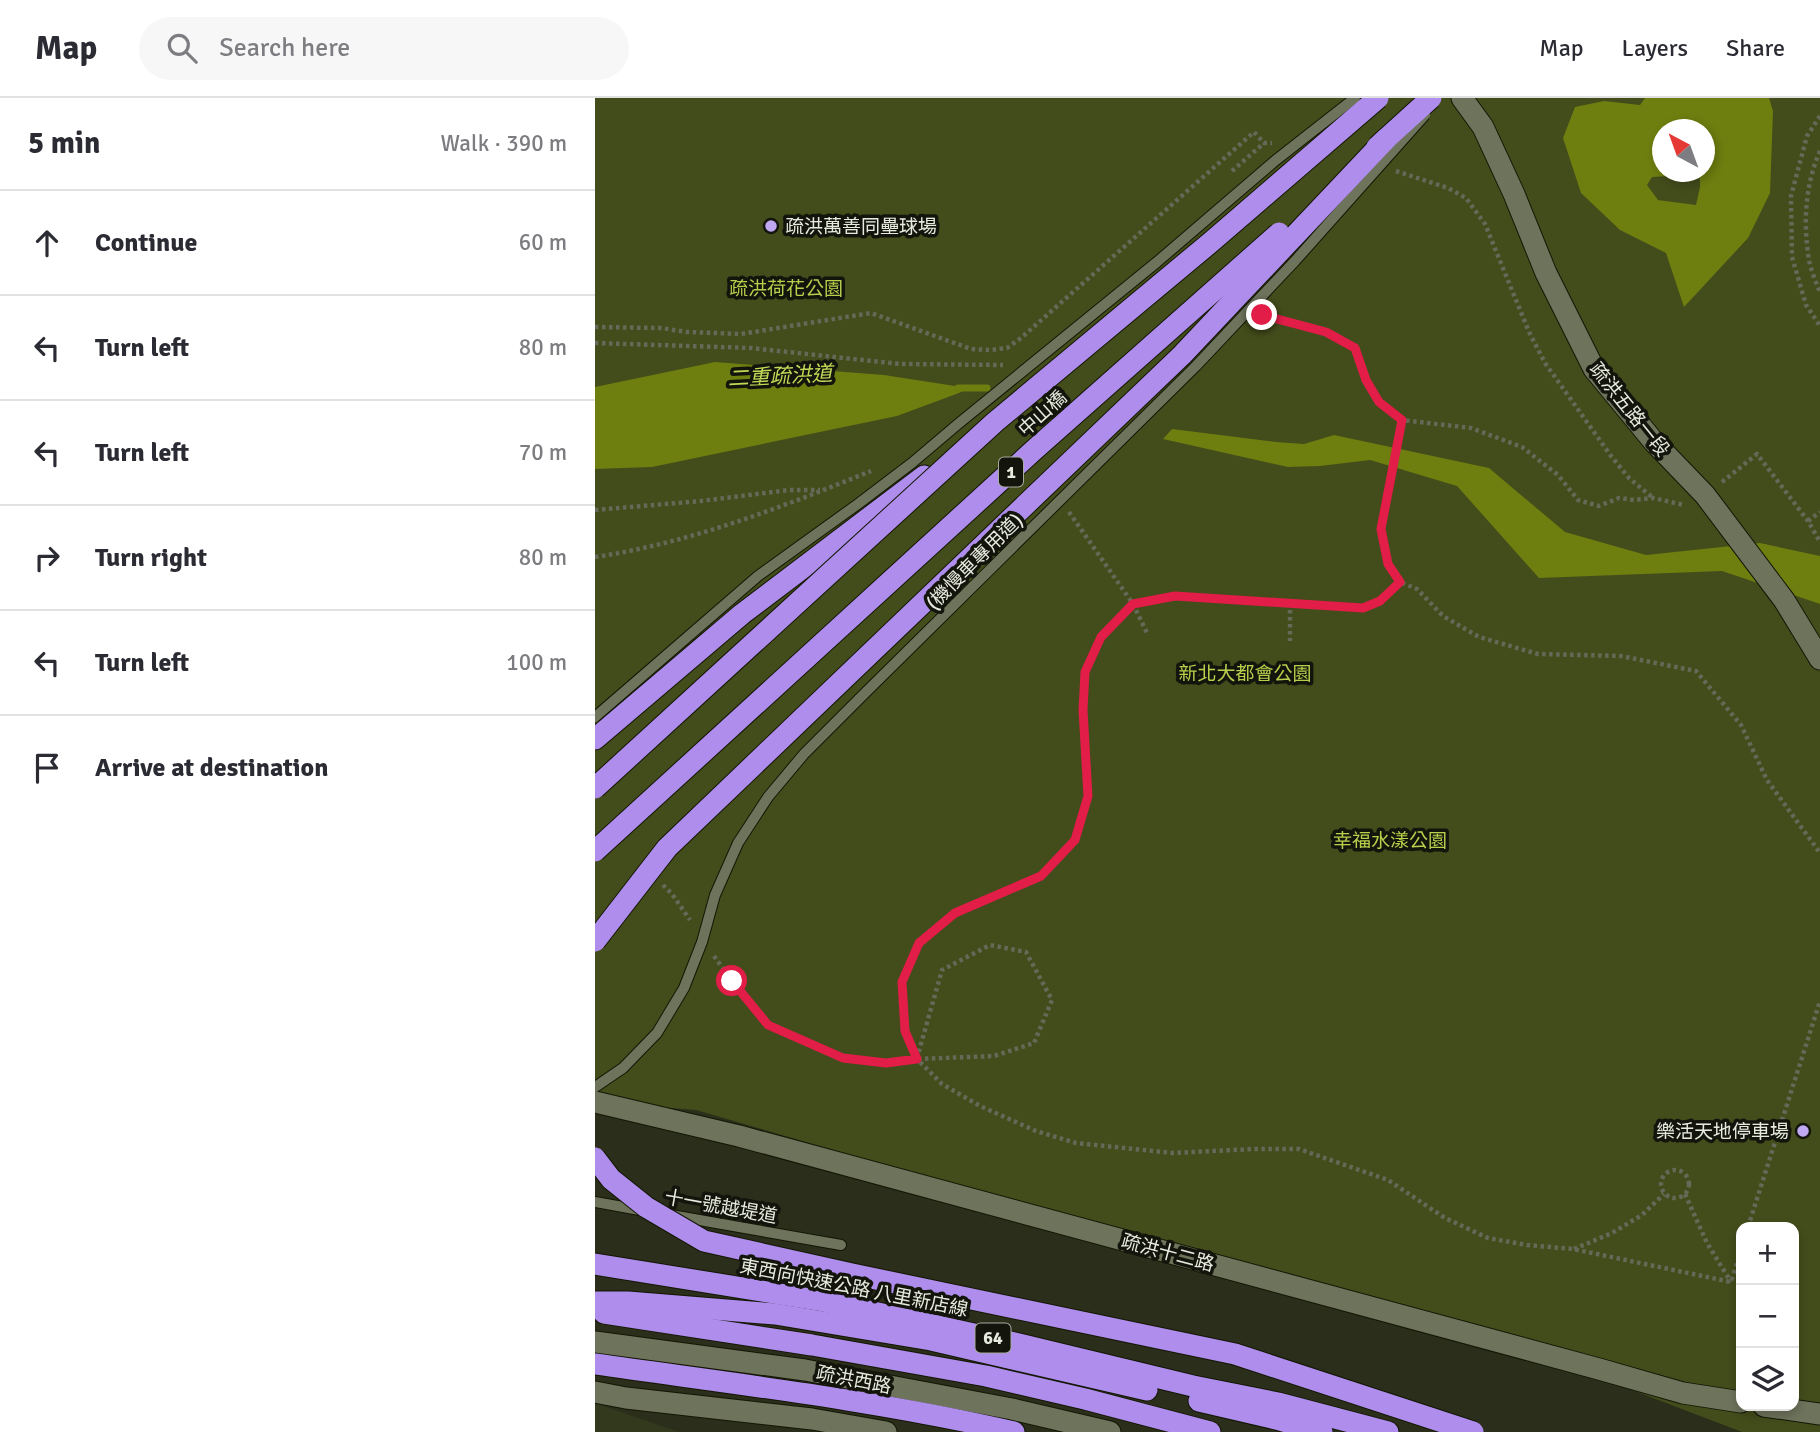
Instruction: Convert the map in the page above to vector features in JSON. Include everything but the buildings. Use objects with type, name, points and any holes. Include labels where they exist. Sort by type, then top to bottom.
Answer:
[{"type":"highway","name":"中山橋","points":[[595,788],[995,422],[1378,98]]},
{"type":"highway","name":"中山橋","points":[[595,851],[1024,460],[1431,98]]},
{"type":"highway","points":[[595,941],[667,848],[1182,355],[1387,138]]},
{"type":"highway","points":[[595,739],[742,614],[995,422]]},
{"type":"highway","points":[[595,1158],[611,1178],[646,1207],[704,1241],[852,1275],[1235,1354],[1473,1432]]},
{"type":"highway","name":"東西向快速公路 八里新店線","points":[[595,1264],[836,1304],[1278,1403],[1388,1432]]},
{"type":"highway","points":[[595,1302],[628,1301],[788,1316],[931,1340],[1276,1419],[1322,1432]]},
{"type":"highway","name":"64","points":[[595,1312],[799,1343],[986,1376],[1210,1432]]},
{"type":"highway","points":[[595,1364],[810,1394],[973,1422],[1014,1432]]},
{"type":"street","name":"疏洪五路一段","points":[[1462,98],[1483,127],[1546,273],[1594,369],[1654,442],[1705,495],[1784,600],[1820,659]]},
{"type":"street","name":"疏洪十二路","points":[[595,1102],[766,1143],[1683,1393],[1736,1401]]},
{"type":"street","name":"疏洪西路","points":[[595,1342],[804,1370],[1012,1409],[1110,1432]]},
{"type":"street","points":[[595,1392],[626,1398],[812,1419],[887,1432]]},
{"type":"street","points":[[1795,1411],[1820,1415]]},
{"type":"lane","points":[[595,717],[758,576],[912,463],[1157,262],[1276,160],[1355,98]]},
{"type":"lane","name":"(機慢車專用道)","points":[[595,1087],[624,1068],[657,1033],[684,988],[720,884],[738,843],[768,797],[804,754],[1205,356],[1295,261],[1440,98]]},
{"type":"lane","name":"十一號越堤道","points":[[595,1202],[841,1245]]},
{"type":"path","points":[[1820,116],[1807,136],[1791,196],[1792,257],[1806,305],[1820,326]]},
{"type":"path","points":[[595,327],[661,328],[741,334],[871,313],[971,349],[1007,348],[1254,132],[1264,143],[1276,144]]},
{"type":"path","points":[[1224,178],[1264,143]]},
{"type":"path","points":[[1820,151],[1814,164],[1805,206],[1809,262],[1820,292]]},
{"type":"path","points":[[1389,169],[1448,188],[1466,198],[1485,224],[1529,332],[1545,363],[1611,456],[1629,478],[1653,498]]},
{"type":"path","points":[[1262,315],[1326,332],[1355,348],[1366,380],[1379,402],[1402,420],[1472,428],[1522,447],[1557,475],[1578,500],[1599,506],[1619,498],[1653,498],[1691,507]]},
{"type":"path","points":[[595,343],[751,348],[900,364],[1014,365]]},
{"type":"path","points":[[1402,420],[1381,529],[1388,564],[1400,582],[1417,589],[1443,616],[1479,637],[1538,654],[1621,656],[1696,671],[1741,725],[1767,780],[1820,853]]},
{"type":"path","points":[[1721,482],[1757,454],[1808,521],[1820,542]]},
{"type":"path","points":[[595,557],[628,552],[705,532],[799,500],[874,470]]},
{"type":"path","points":[[595,510],[789,490],[825,490]]},
{"type":"path","points":[[1066,507],[1133,604],[1147,633]]},
{"type":"path","points":[[1808,521],[1820,512]]},
{"type":"path","points":[[1400,582],[1380,601],[1363,608],[1175,596],[1133,604],[1101,637],[1085,672],[1083,710],[1088,796],[1075,840],[1041,876],[955,913],[919,943],[902,982],[905,1031],[917,1059],[942,1084],[980,1106],[1036,1131],[1076,1143],[1173,1153],[1300,1149],[1388,1180],[1445,1218],[1488,1238],[1573,1250],[1731,1282]]},
{"type":"path","points":[[1290,603],[1290,641]]},
{"type":"path","points":[[663,885],[694,927]]},
{"type":"path","points":[[709,948],[768,1025],[843,1058],[886,1063],[994,1056],[1034,1043],[1052,1000],[1026,952],[990,945],[942,970],[917,1059]]},
{"type":"path","points":[[1750,1222],[1820,1001]]},
{"type":"path","points":[[1679,1170],[1686,1174],[1689,1188],[1685,1194],[1671,1198],[1664,1194],[1660,1187],[1665,1173],[1679,1170]]},
{"type":"path","points":[[1573,1250],[1612,1233],[1642,1215],[1664,1194]]},
{"type":"path","points":[[1685,1194],[1707,1243],[1731,1282]]},
{"type":"path","points":[[1731,1282],[1736,1266]]},
{"type":"shaded area","points":[[595,1403],[679,1432],[595,1432]]},
{"type":"green space","name":"幸福水漾公園","points":[[595,98],[1820,98],[1820,1432],[1742,1432],[1551,1359],[696,1110],[595,1102]]},
{"type":"water","points":[[1645,98],[1769,98],[1773,111],[1770,193],[1748,238],[1684,307],[1666,253],[1620,230],[1581,193],[1563,138],[1575,107],[1604,101],[1640,105]]},
{"type":"water","name":"二重疏洪道","points":[[715,362],[884,375],[968,388],[897,416],[652,467],[595,469],[595,387]]},
{"type":"water","points":[[1172,429],[1304,444],[1334,435],[1489,468],[1565,532],[1646,555],[1760,543],[1820,556],[1820,604],[1722,571],[1539,578],[1457,486],[1370,460],[1288,467],[1163,439]]},
{"type":"waterway","points":[[958,388],[987,388]]},
{"type":"place","name":"疏洪萬善同壘球場","points":[[771,226]]},
{"type":"place","name":"樂活天地停車場","points":[[1803,1131]]},
{"type":"route","points":[[732,981],[768,1025],[843,1058],[886,1063],[917,1059],[905,1031],[902,982],[919,943],[955,913],[1041,876],[1075,840],[1088,796],[1083,710],[1085,672],[1101,637],[1133,604],[1175,596],[1363,608],[1380,601],[1400,582],[1388,564],[1381,529],[1402,420],[1379,402],[1366,380],[1355,348],[1326,332],[1262,315]]},
{"type":"park label","name":"疏洪荷花公園","points":[[786,288]]},
{"type":"park label","name":"新北大都會公園","points":[[1245,673]]}]
